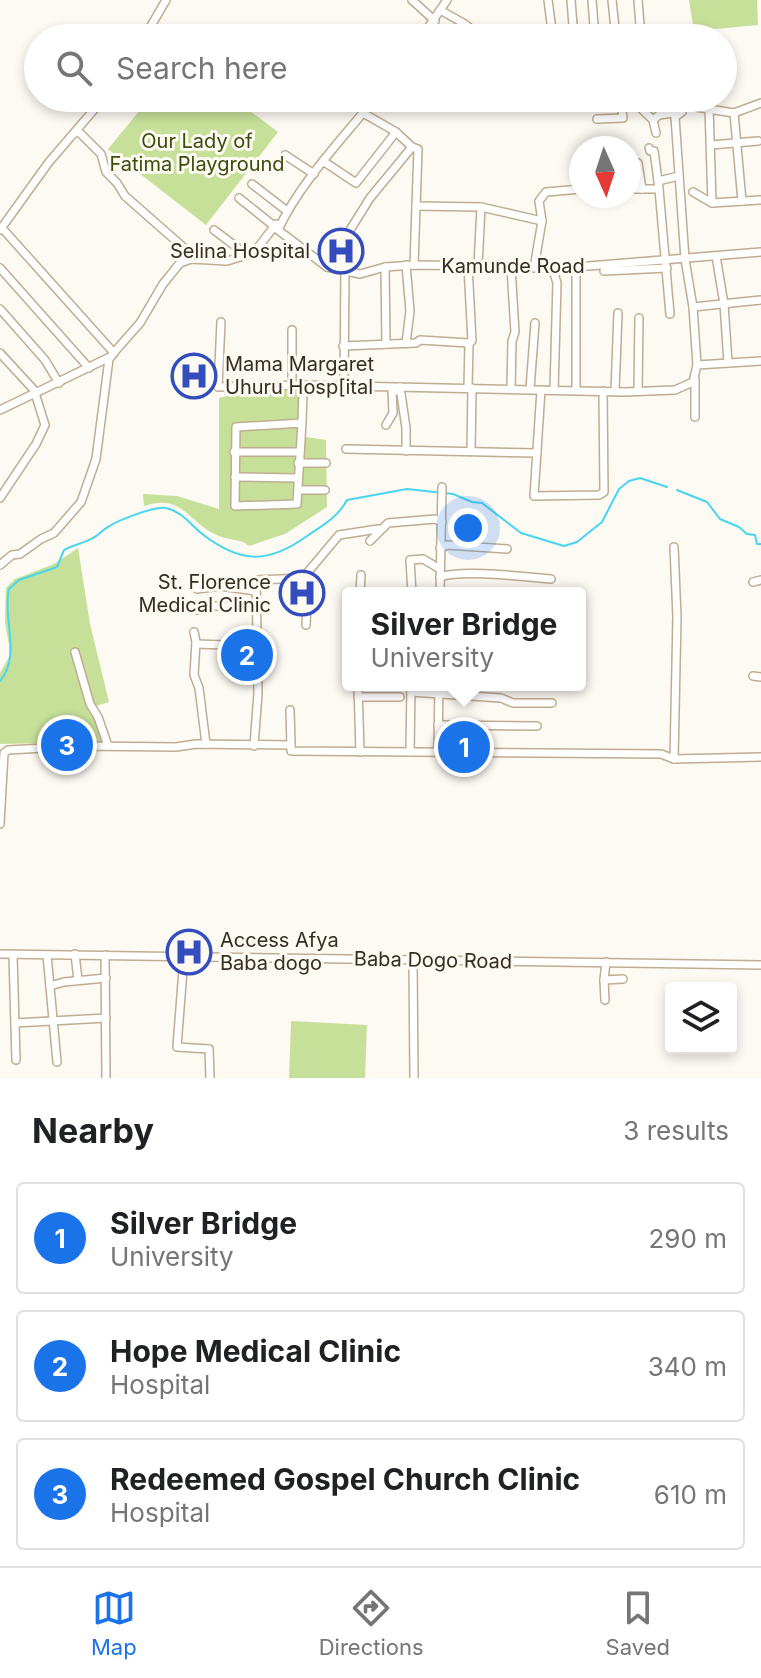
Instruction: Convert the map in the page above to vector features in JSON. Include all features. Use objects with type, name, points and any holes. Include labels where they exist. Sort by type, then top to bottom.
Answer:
[{"type":"street","points":[[152,24],[166,0]]},
{"type":"street","points":[[412,0],[435,21]]},
{"type":"street","points":[[433,24],[447,0]]},
{"type":"street","points":[[548,0],[551,24]]},
{"type":"street","points":[[571,0],[573,24]]},
{"type":"street","points":[[592,0],[594,24]]},
{"type":"street","points":[[612,0],[615,24]]},
{"type":"street","points":[[638,0],[640,24]]},
{"type":"street","points":[[440,10],[465,24]]},
{"type":"street","points":[[737,112],[761,103]]},
{"type":"street","points":[[92,112],[49,162],[1,229],[114,353]]},
{"type":"street","points":[[0,565],[12,555],[20,554],[54,533],[81,502],[96,459],[108,363],[149,310],[176,268],[191,259],[227,261],[256,250],[364,112]]},
{"type":"street","points":[[369,112],[418,149],[406,343]]},
{"type":"street","points":[[597,119],[623,118],[622,112]]},
{"type":"street","points":[[645,112],[653,120],[656,133]]},
{"type":"street","points":[[653,120],[669,112]]},
{"type":"street","points":[[679,112],[675,117],[679,176],[697,365],[693,382]]},
{"type":"street","points":[[709,112],[712,203]]},
{"type":"street","points":[[724,112],[734,113],[742,201]]},
{"type":"street","points":[[75,133],[79,132],[101,154],[106,172],[125,196],[183,247],[191,259]]},
{"type":"street","points":[[323,161],[356,183],[396,132]]},
{"type":"street","points":[[711,145],[758,141]]},
{"type":"street","points":[[327,267],[370,198],[412,147]]},
{"type":"street","points":[[649,148],[654,151],[670,314]]},
{"type":"street","points":[[285,155],[314,174]]},
{"type":"street","points":[[641,182],[642,189],[679,176]]},
{"type":"street","points":[[252,184],[287,211]]},
{"type":"street","points":[[534,268],[542,221],[539,201],[546,192],[569,190]]},
{"type":"street","points":[[693,192],[712,203],[760,200]]},
{"type":"street","name":"Kamunde Road","points":[[239,198],[327,267],[360,274],[385,267],[410,265],[576,267],[761,252]]},
{"type":"street","points":[[416,206],[481,207],[542,221]]},
{"type":"street","points":[[478,266],[481,207]]},
{"type":"street","points":[[214,230],[247,255]]},
{"type":"street","points":[[716,256],[724,304],[728,363]]},
{"type":"street","points":[[468,266],[473,324],[472,341],[469,343],[471,451]]},
{"type":"street","points":[[344,385],[346,267],[348,272]]},
{"type":"street","points":[[385,267],[386,344]]},
{"type":"street","points":[[511,267],[515,332],[511,389]]},
{"type":"street","points":[[552,267],[557,275],[554,390]]},
{"type":"street","points":[[576,267],[576,390]]},
{"type":"street","points":[[0,268],[89,368]]},
{"type":"street","points":[[604,271],[667,268]]},
{"type":"street","points":[[693,307],[761,300]]},
{"type":"street","points":[[0,309],[45,360],[59,383]]},
{"type":"street","points":[[615,391],[618,313]]},
{"type":"street","points":[[638,391],[639,318]]},
{"type":"street","points":[[221,322],[218,387],[344,385],[400,389],[638,391],[675,390],[693,382],[695,377],[695,417]]},
{"type":"street","points":[[530,389],[535,323]]},
{"type":"street","points":[[292,330],[292,385]]},
{"type":"street","points":[[343,346],[417,343],[420,340],[469,343]]},
{"type":"street","points":[[0,353],[35,393],[45,420],[44,428],[0,498]]},
{"type":"street","points":[[0,398],[3,409],[114,353]]},
{"type":"street","points":[[697,365],[761,361]]},
{"type":"street","points":[[302,423],[238,425],[234,452],[235,506],[295,505],[298,490],[298,463],[302,423],[303,385]]},
{"type":"street","points":[[386,425],[393,413],[392,391],[400,389]]},
{"type":"street","points":[[400,389],[406,451]]},
{"type":"street","points":[[541,390],[534,496],[599,495],[604,492],[603,391]]},
{"type":"street","points":[[346,449],[537,453]]},
{"type":"street","points":[[234,452],[299,452]]},
{"type":"street","points":[[298,463],[326,463]]},
{"type":"street","points":[[235,477],[298,478]]},
{"type":"street","points":[[440,587],[442,488]]},
{"type":"street","points":[[298,490],[325,490]]},
{"type":"street","points":[[370,541],[388,523],[435,519],[442,522]]},
{"type":"street","points":[[264,582],[280,583],[304,576],[339,535],[378,529]]},
{"type":"street","points":[[440,548],[447,545],[507,549]]},
{"type":"street","points":[[674,547],[677,617],[674,759]]},
{"type":"street","points":[[412,587],[410,560],[423,559],[440,573],[551,579]]},
{"type":"street","points":[[360,587],[361,575]]},
{"type":"street","points":[[254,746],[256,580],[304,576]]},
{"type":"street","points":[[304,576],[308,581],[306,625]]},
{"type":"street","points":[[197,589],[220,586],[256,591]]},
{"type":"street","points":[[197,610],[198,606],[249,606],[256,611]]},
{"type":"street","points":[[194,632],[194,675],[199,688],[206,744]]},
{"type":"street","points":[[196,644],[257,646]]},
{"type":"street","points":[[75,652],[90,704],[108,746]]},
{"type":"street","points":[[358,691],[360,752]]},
{"type":"street","points":[[410,752],[411,691]]},
{"type":"street","points":[[438,751],[439,691]]},
{"type":"street","points":[[453,691],[501,698],[513,703],[552,703]]},
{"type":"street","points":[[358,697],[400,697]]},
{"type":"street","points":[[290,710],[291,751],[661,754],[674,759],[761,757]]},
{"type":"street","points":[[438,725],[537,726]]},
{"type":"street","points":[[0,824],[2,768],[4,753],[8,750],[206,744],[291,745]]},
{"type":"street","name":"Baba Dogo Road","points":[[0,954],[761,965]]},
{"type":"street","points":[[75,954],[78,980]]},
{"type":"street","points":[[13,955],[16,1060]]},
{"type":"street","points":[[47,955],[57,1062]]},
{"type":"street","points":[[105,955],[106,1078]]},
{"type":"street","points":[[184,957],[177,1047],[209,1049],[210,1078]]},
{"type":"street","points":[[413,960],[414,1078]]},
{"type":"street","points":[[605,1000],[606,962]]},
{"type":"street","points":[[50,986],[106,978]]},
{"type":"street","points":[[604,980],[623,979]]},
{"type":"street","points":[[15,1023],[106,1018]]},
{"type":"green space","points":[[689,0],[757,0],[758,25],[693,24]]},
{"type":"green space","name":"Our Lady of Fatima Playground","points":[[138,112],[252,112],[278,132],[206,225],[108,149]]},
{"type":"green space","points":[[294,379],[304,393],[299,436],[326,440],[327,507],[285,534],[249,546],[208,530],[177,506],[157,503],[144,506],[143,494],[177,496],[219,509],[219,398]]},
{"type":"green space","points":[[78,548],[90,624],[109,702],[96,706],[103,742],[0,744],[0,673],[9,657],[5,622],[6,588],[15,579],[54,564]]},
{"type":"green space","points":[[291,1021],[367,1025],[365,1078],[289,1078]]},
{"type":"waterway","points":[[0,681],[10,660],[9,589],[19,580],[57,567],[64,550],[145,511],[166,508],[181,515],[201,533],[228,550],[253,557],[266,556],[293,545],[319,528],[335,516],[347,500],[407,489],[453,494],[482,503],[521,533],[564,546],[577,542],[602,522],[619,489],[629,481],[640,478],[667,487]]},
{"type":"waterway","points":[[677,490],[707,502],[720,519],[747,534],[755,535],[757,544],[761,544]]},
{"type":"place","name":"Selina Hospital","points":[[341,251]]},
{"type":"place","name":"Mama Margaret Uhuru Hosp[ital","points":[[194,376]]},
{"type":"place","name":"St. Florence Medical Clinic","points":[[302,593]]},
{"type":"place","name":"Hope Medical Clinic","points":[[247,655]]},
{"type":"place","name":"Redeemed Gospel Church Clinic","points":[[67,745]]},
{"type":"place","name":"Silver Bridge","points":[[464,747]]},
{"type":"place","name":"Access Afya Baba dogo","points":[[189,952]]}]
